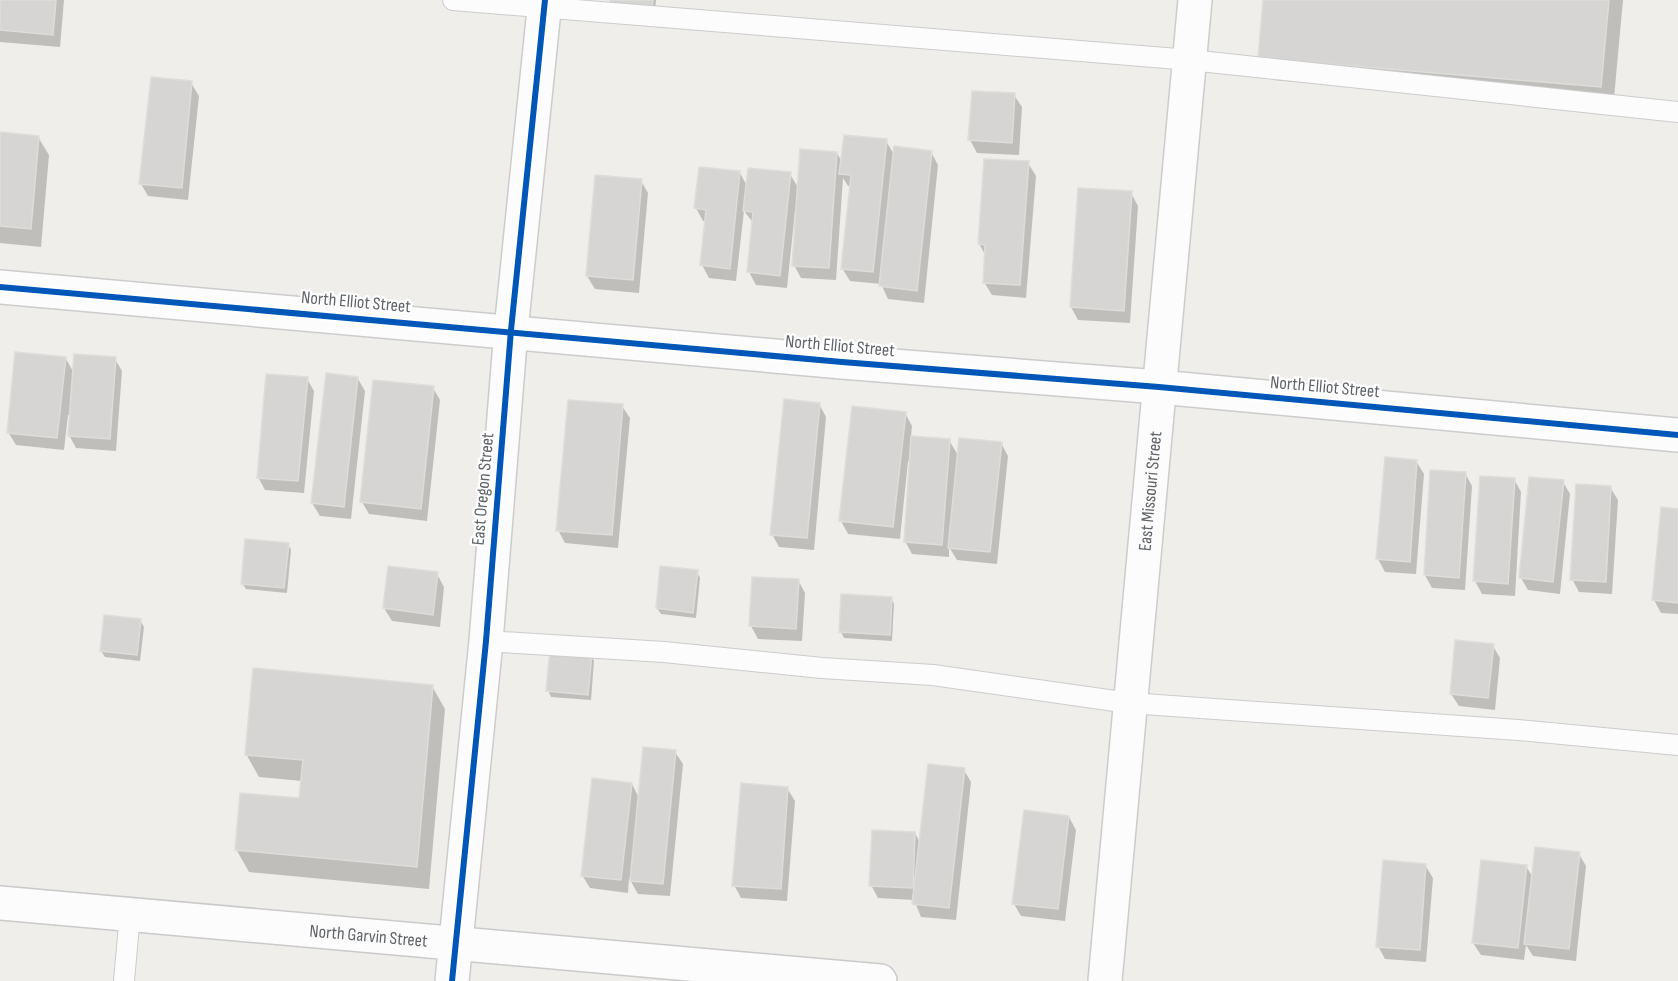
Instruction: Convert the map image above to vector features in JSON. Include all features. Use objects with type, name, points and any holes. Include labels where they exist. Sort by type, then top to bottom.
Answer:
[{"type":"street","name":"East Missouri Street","points":[[1104,981],[1195,0]]},
{"type":"street","name":"East Oregon Street","points":[[452,981],[486,641],[511,330],[544,3]]},
{"type":"street","name":"North Elliot Street","points":[[0,287],[511,330],[854,363],[1159,387],[1678,435]]},
{"type":"street","name":"North Garvin Street","points":[[0,903],[455,942],[792,977],[880,981]]},
{"type":"lane","points":[[453,0],[544,3],[1190,60],[1678,111]]},
{"type":"lane","points":[[486,641],[664,652],[822,668],[933,675],[1130,703],[1518,730],[1678,745]]},
{"type":"lane","points":[[124,981],[130,914]]},
{"type":"building","points":[[0,0],[56,0],[53,35],[0,30]]},
{"type":"building","points":[[610,0],[653,0],[652,7],[610,3]]},
{"type":"building","points":[[1263,0],[1609,0],[1601,87],[1258,58]]},
{"type":"building","points":[[151,77],[192,81],[182,188],[139,184]]},
{"type":"building","points":[[972,91],[1015,93],[1012,143],[968,140]]},
{"type":"building","points":[[0,132],[39,136],[31,229],[0,226]]},
{"type":"building","points":[[844,135],[887,139],[873,272],[841,269],[851,175],[839,174]]},
{"type":"building","points":[[894,146],[932,151],[917,291],[879,286]]},
{"type":"building","points":[[800,149],[837,152],[829,268],[792,266]]},
{"type":"building","points":[[984,159],[1029,161],[1020,285],[983,283],[985,245],[978,244]]},
{"type":"building","points":[[699,167],[740,171],[730,269],[700,265],[706,210],[694,208]]},
{"type":"building","points":[[748,168],[791,172],[780,276],[747,272],[753,212],[743,211]]},
{"type":"building","points":[[595,175],[642,179],[633,280],[586,276]]},
{"type":"building","points":[[1078,188],[1132,191],[1124,311],[1070,307]]},
{"type":"building","points":[[15,352],[66,357],[57,438],[7,433]]},
{"type":"building","points":[[74,354],[116,357],[110,439],[68,436]]},
{"type":"building","points":[[326,373],[358,377],[344,507],[311,503]]},
{"type":"building","points":[[266,374],[308,377],[298,481],[257,478]]},
{"type":"building","points":[[373,380],[434,386],[421,509],[360,502]]},
{"type":"building","points":[[784,399],[820,403],[807,538],[770,535]]},
{"type":"building","points":[[568,400],[623,404],[612,535],[556,531]]},
{"type":"building","points":[[852,406],[906,412],[893,527],[839,521]]},
{"type":"building","points":[[911,436],[950,439],[942,545],[904,542]]},
{"type":"building","points":[[959,438],[1002,442],[990,552],[948,548]]},
{"type":"building","points":[[1385,457],[1417,460],[1410,562],[1376,559]]},
{"type":"building","points":[[1430,470],[1466,472],[1459,578],[1424,575]]},
{"type":"building","points":[[1480,476],[1515,478],[1508,584],[1473,581]]},
{"type":"building","points":[[1529,477],[1564,480],[1553,582],[1519,578]]},
{"type":"building","points":[[1576,484],[1611,486],[1606,582],[1570,580]]},
{"type":"building","points":[[1661,507],[1678,509],[1678,603],[1652,600]]},
{"type":"building","points":[[245,539],[289,543],[284,588],[241,584]]},
{"type":"building","points":[[388,566],[438,572],[433,615],[383,608]]},
{"type":"building","points":[[660,566],[698,570],[693,613],[656,608]]},
{"type":"building","points":[[752,577],[799,579],[796,629],[749,626]]},
{"type":"building","points":[[841,594],[892,597],[890,635],[839,632]]},
{"type":"building","points":[[104,615],[141,619],[137,655],[100,651]]},
{"type":"building","points":[[1455,640],[1494,644],[1488,698],[1450,694]]},
{"type":"building","points":[[550,649],[592,653],[588,695],[546,691]]},
{"type":"building","points":[[253,668],[433,685],[417,867],[235,850],[240,793],[299,798],[303,760],[245,755]]},
{"type":"building","points":[[643,747],[676,750],[663,884],[630,881]]},
{"type":"building","points":[[928,764],[965,768],[949,908],[912,904]]},
{"type":"building","points":[[592,778],[632,783],[621,880],[581,876]]},
{"type":"building","points":[[741,783],[788,787],[781,889],[732,886]]},
{"type":"building","points":[[1024,810],[1069,816],[1058,909],[1012,904]]},
{"type":"building","points":[[872,830],[915,832],[913,888],[869,886]]},
{"type":"building","points":[[1535,847],[1580,852],[1569,949],[1524,944]]},
{"type":"building","points":[[1383,860],[1426,864],[1420,950],[1376,947]]},
{"type":"building","points":[[1481,860],[1527,865],[1518,948],[1472,943]]},
{"type":"cycle path","points":[[452,981],[486,641],[511,330],[545,0]]},
{"type":"cycle path","points":[[0,287],[842,362],[1159,387],[1678,435]]}]
